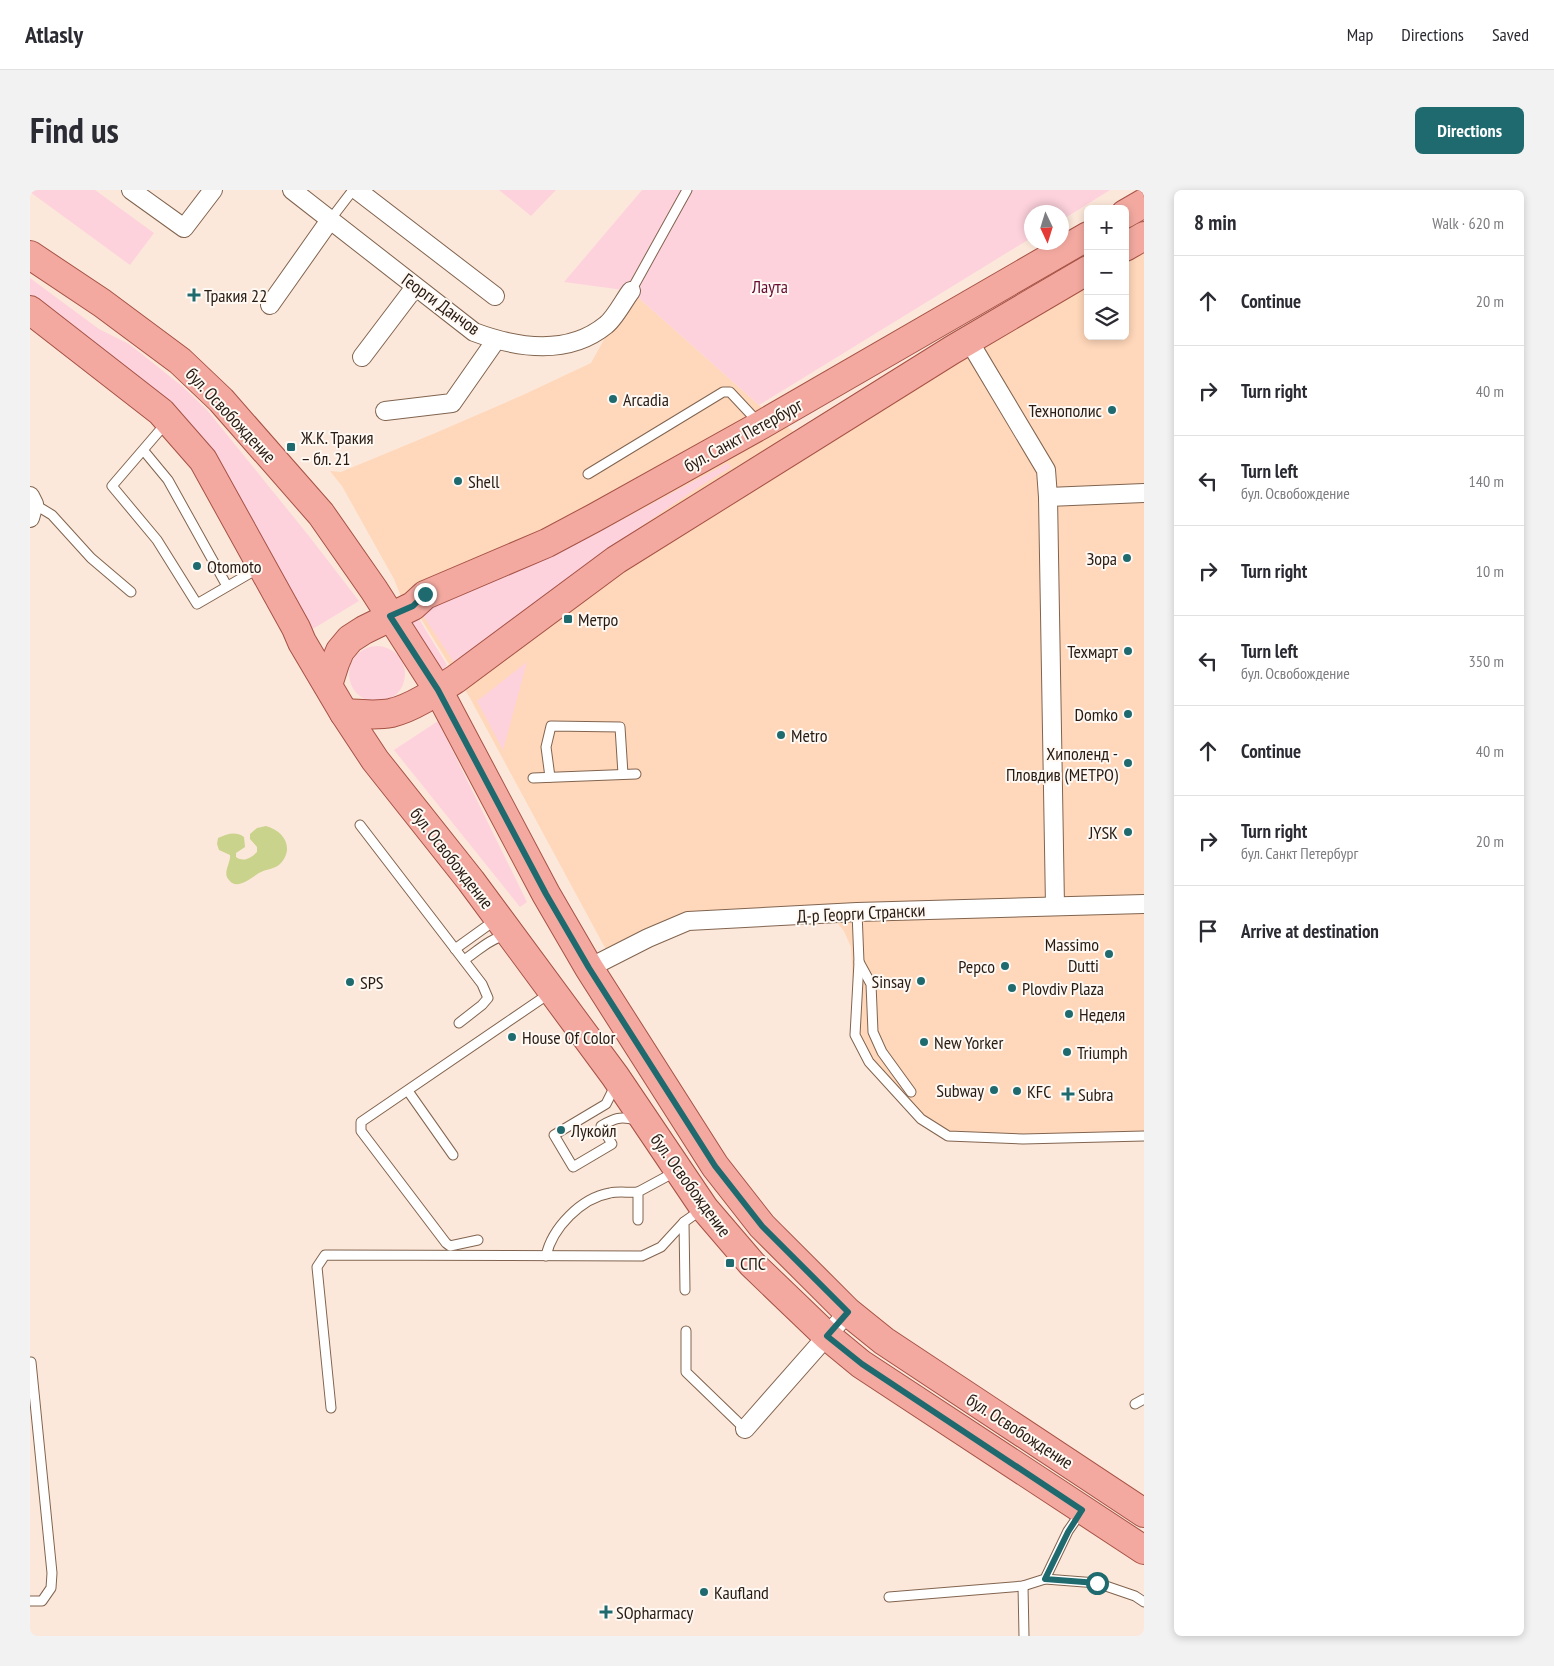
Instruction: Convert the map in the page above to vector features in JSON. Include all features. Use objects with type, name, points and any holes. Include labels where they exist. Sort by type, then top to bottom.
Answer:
[{"type":"main road","points":[[1129,212],[1144,203]]},
{"type":"main road","points":[[1129,245],[1144,236]]},
{"type":"main road","name":"бул. Санкт Петербург","points":[[328,685],[334,663],[340,651],[350,639],[364,630],[413,606],[425,594],[547,543],[761,425],[1084,238]]},
{"type":"main road","name":"бул. Освобождение","points":[[30,255],[102,303],[180,361],[220,400],[321,514],[374,590],[438,690],[542,885],[589,968],[715,1166],[762,1226],[848,1312],[884,1341],[1144,1513]]},
{"type":"main road","name":"бул. Санкт Петербург","points":[[344,713],[379,714],[393,712],[410,706],[438,690],[616,560],[952,350],[1084,272]]},
{"type":"main road","points":[[30,310],[161,412],[203,460],[302,642],[328,685]]},
{"type":"main road","name":"бул. Освобождение","points":[[328,685],[344,713],[376,760],[496,914],[615,1076],[678,1170],[694,1215],[752,1264],[827,1336],[862,1364],[1144,1550]]},
{"type":"street","points":[[131,190],[184,228],[214,190]]},
{"type":"street","name":"Георги Данчов","points":[[292,190],[474,332],[496,340],[544,347],[578,341],[607,324],[631,290]]},
{"type":"street","points":[[355,190],[495,296]]},
{"type":"street","points":[[270,304],[330,220]]},
{"type":"street","points":[[362,357],[415,287]]},
{"type":"street","points":[[385,411],[452,403],[496,340]]},
{"type":"street","points":[[969,341],[1046,470],[1055,906]]},
{"type":"street","points":[[1048,497],[1144,493]]},
{"type":"street","name":"Д-р Георги Странски","points":[[589,968],[648,938],[688,921],[857,912],[1144,904]]},
{"type":"street","points":[[745,1428],[848,1312]]},
{"type":"lane","points":[[330,220],[355,190]]},
{"type":"lane","name":"Георги Данчов","points":[[631,290],[687,190]]},
{"type":"lane","points":[[588,474],[723,392],[730,392],[761,425]]},
{"type":"lane","points":[[168,420],[144,451],[112,486],[157,540],[198,604],[262,566]]},
{"type":"lane","points":[[144,451],[168,480],[227,586]]},
{"type":"lane","points":[[31,506],[52,515],[90,558],[131,592]]},
{"type":"lane","points":[[550,777],[546,747],[551,726],[620,727],[623,774]]},
{"type":"lane","points":[[533,778],[636,774]]},
{"type":"lane","points":[[360,825],[482,984],[488,998],[459,1023]]},
{"type":"lane","points":[[857,912],[858,962],[855,1035],[869,1062],[921,1119],[948,1136],[1023,1138],[1144,1136]]},
{"type":"lane","points":[[455,949],[487,926],[496,914]]},
{"type":"lane","points":[[464,960],[494,940],[502,936],[511,936]]},
{"type":"lane","points":[[858,962],[871,984],[873,1032],[882,1052],[910,1092]]},
{"type":"lane","points":[[478,1240],[447,1245],[361,1132],[361,1122],[552,991]]},
{"type":"lane","points":[[615,1076],[612,1092],[606,1104],[554,1135],[573,1167],[612,1144],[601,1126],[615,1118],[629,1118],[645,1122]]},
{"type":"lane","points":[[408,1091],[453,1155]]},
{"type":"lane","points":[[546,1256],[548,1245],[575,1210],[592,1199],[610,1193],[638,1192],[678,1170]]},
{"type":"lane","points":[[638,1192],[638,1220]]},
{"type":"lane","points":[[331,1408],[317,1267],[325,1255],[642,1256],[661,1246],[694,1215]]},
{"type":"lane","points":[[685,1290],[694,1215]]},
{"type":"lane","points":[[686,1331],[686,1372],[745,1428]]},
{"type":"lane","points":[[30,1601],[42,1601],[51,1588],[52,1574],[31,1362]]},
{"type":"lane","points":[[1135,1404],[1144,1399]]},
{"type":"lane","points":[[1045,1579],[1068,1532],[1082,1510]]},
{"type":"lane","points":[[889,1597],[1023,1586],[1045,1579],[1097,1583],[1135,1596],[1144,1602]]},
{"type":"lane","points":[[1023,1586],[1024,1636]]},
{"type":"shaded area","points":[[1144,250],[1144,1136],[948,1136],[921,1119],[869,1062],[855,1035],[851,947],[844,931],[830,914],[688,921],[610,957],[470,698],[413,606],[404,604],[394,579],[342,486],[330,471],[341,472],[433,434],[591,363],[631,291],[759,405],[817,450],[1084,283],[1084,340],[1129,340],[1129,258]]},
{"type":"shaded area","points":[[266,826],[278,832],[285,841],[287,852],[284,858],[278,866],[240,884],[232,883],[226,874],[230,855],[219,850],[218,838],[228,834],[244,837],[245,847],[236,853],[236,857],[245,859],[257,852],[257,847],[250,839],[250,834],[257,828]]},
{"type":"green space","points":[[30,190],[95,190],[154,233],[130,265],[30,192]]},
{"type":"green space","points":[[499,190],[556,190],[531,216]]},
{"type":"green space","name":"Лаута","points":[[642,190],[1110,190],[1069,216],[1069,205],[1024,205],[1024,242],[759,405],[631,291],[564,282]]},
{"type":"green space","points":[[30,278],[99,329],[129,344],[182,386],[207,410],[359,601],[311,630],[212,455],[30,298]]},
{"type":"green space","points":[[728,463],[731,467],[625,538],[457,667],[420,611],[588,538]]},
{"type":"green space","points":[[416,614],[447,665],[443,670],[410,621]]},
{"type":"green space","points":[[372,646],[382,646],[397,654],[403,663],[405,674],[403,685],[397,694],[382,702],[372,702],[361,697],[354,690],[349,679],[349,669],[354,658],[361,651]]},
{"type":"green space","points":[[527,662],[503,750],[477,701]]},
{"type":"green space","points":[[438,721],[527,902],[520,907],[394,750]]},
{"type":"place","name":"Тракия 22","points":[[194,295]]},
{"type":"place","name":"Arcadia","points":[[613,399]]},
{"type":"place","name":"Технополис","points":[[1112,410]]},
{"type":"place","name":"Ж.К. Тракия – бл. 21","points":[[291,447]]},
{"type":"place","name":"Shell","points":[[458,481]]},
{"type":"place","name":"Зора","points":[[1127,558]]},
{"type":"place","name":"Otomoto","points":[[197,566]]},
{"type":"place","name":"Метро","points":[[568,619]]},
{"type":"place","name":"Техмарт","points":[[1128,651]]},
{"type":"place","name":"Domko","points":[[1128,714]]},
{"type":"place","name":"Metro","points":[[781,735]]},
{"type":"place","name":"Хиполенд - Пловдив (МЕТРО)","points":[[1128,763]]},
{"type":"place","name":"JYSK","points":[[1128,832]]},
{"type":"place","name":"Massimo Dutti","points":[[1109,954]]},
{"type":"place","name":"Pepco","points":[[1005,966]]},
{"type":"place","name":"Sinsay","points":[[921,981]]},
{"type":"place","name":"SPS","points":[[350,982]]},
{"type":"place","name":"Plovdiv Plaza","points":[[1012,988]]},
{"type":"place","name":"Неделя","points":[[1069,1014]]},
{"type":"place","name":"House Of Color","points":[[512,1037]]},
{"type":"place","name":"New Yorker","points":[[924,1042]]},
{"type":"place","name":"Triumph","points":[[1067,1052]]},
{"type":"place","name":"Subway","points":[[994,1090]]},
{"type":"place","name":"KFC","points":[[1017,1091]]},
{"type":"place","name":"Subra","points":[[1068,1094]]},
{"type":"place","name":"Лукойл","points":[[561,1130]]},
{"type":"place","name":"СПС","points":[[730,1263]]},
{"type":"place","name":"Kaufland","points":[[704,1592]]},
{"type":"place","name":"SOpharmacy","points":[[606,1612]]},
{"type":"route","points":[[425,594],[413,606],[390,616],[438,690],[546,894],[589,968],[715,1166],[762,1226],[848,1312],[827,1336],[862,1364],[1082,1510],[1068,1532],[1045,1579],[1097,1583]]}]
